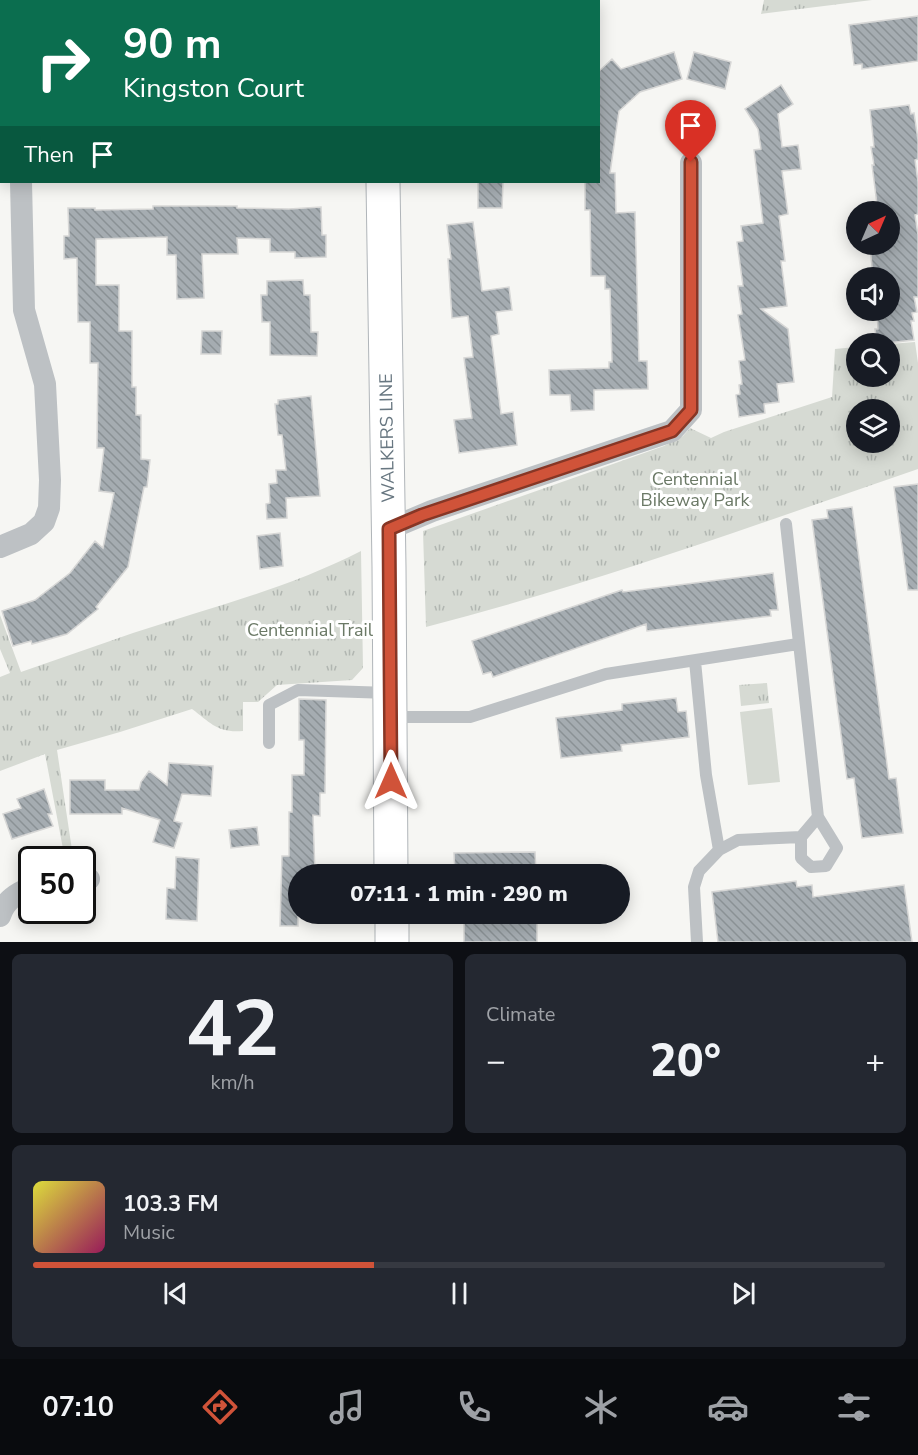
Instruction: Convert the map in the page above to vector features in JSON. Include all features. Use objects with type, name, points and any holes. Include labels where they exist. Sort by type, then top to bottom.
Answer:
[{"type":"main road","name":"WALKERS LINE","points":[[383,183],[389,529],[391,864]]},
{"type":"main road","points":[[392,924],[392,942]]},
{"type":"street","points":[[389,529],[443,508],[672,431],[691,410],[691,162]]},
{"type":"street","points":[[0,547],[31,534],[44,522],[49,508],[50,480],[45,384],[24,310],[21,183]]},
{"type":"street","points":[[0,916],[2,909],[18,893]]},
{"type":"lane","points":[[786,524],[818,817],[837,848],[826,866],[811,867],[801,858],[801,837],[818,817]]},
{"type":"lane","points":[[269,744],[269,705],[298,690],[470,717],[606,674],[798,645]]},
{"type":"lane","points":[[695,661],[706,775],[720,850]]},
{"type":"lane","points":[[697,942],[694,887],[699,871],[720,850],[738,840],[801,837]]},
{"type":"green space","points":[[764,0],[872,0],[761,14]]},
{"type":"green space","name":"Centennial Bikeway Park","points":[[915,342],[918,363],[918,469],[612,573],[426,627],[423,531],[664,446],[683,436],[690,428],[711,438],[832,397],[835,349],[846,348],[846,387],[900,387],[900,343]]},
{"type":"green space","name":"Centennial Trail","points":[[361,551],[363,668],[352,680],[277,685],[258,702],[243,702],[243,731],[220,729],[192,709],[57,750],[71,846],[62,846],[45,754],[0,771],[0,677],[10,673],[0,649],[0,615],[21,672],[133,633],[278,587]]},
{"type":"green space","points":[[767,683],[769,703],[741,706],[739,685]]},
{"type":"green space","points":[[772,708],[780,782],[748,785],[740,712]]},
{"type":"building","points":[[918,16],[918,61],[862,69],[862,64],[854,65],[849,25]]},
{"type":"building","points":[[674,52],[682,79],[640,92],[619,111],[610,173],[615,173],[616,213],[635,212],[639,361],[647,361],[648,389],[594,390],[594,410],[571,411],[570,395],[550,395],[549,370],[609,368],[609,362],[612,362],[610,289],[605,289],[605,276],[591,276],[590,210],[585,210],[585,183],[600,183],[600,70],[612,59],[621,69]]},
{"type":"building","points":[[694,52],[731,62],[725,89],[687,79]]},
{"type":"building","points":[[781,85],[793,104],[778,114],[782,147],[798,145],[801,169],[782,171],[788,214],[779,216],[785,261],[781,261],[787,306],[761,309],[788,329],[794,382],[777,384],[779,402],[764,404],[765,413],[739,417],[736,395],[740,394],[739,385],[742,384],[739,361],[745,360],[738,315],[742,314],[738,286],[743,286],[737,242],[743,241],[741,226],[763,223],[754,150],[761,149],[758,129],[745,109]]},
{"type":"building","points":[[909,105],[911,114],[914,113],[918,140],[918,159],[915,160],[918,214],[915,215],[918,235],[918,297],[914,297],[917,312],[912,313],[914,321],[911,321],[914,340],[900,342],[900,333],[876,333],[878,321],[900,321],[900,267],[872,267],[871,255],[900,255],[900,201],[877,201],[872,165],[874,165],[871,147],[874,147],[870,110]]},
{"type":"building","points":[[478,183],[503,183],[502,208],[478,208]]},
{"type":"building","points":[[153,206],[237,206],[237,208],[289,209],[321,207],[322,235],[326,235],[326,257],[295,258],[295,252],[270,252],[270,239],[237,238],[238,254],[202,254],[204,298],[177,299],[176,255],[167,255],[167,237],[96,239],[96,285],[119,285],[119,331],[132,331],[132,387],[136,387],[136,415],[141,415],[141,459],[150,460],[147,487],[144,487],[128,567],[96,607],[98,609],[67,634],[32,644],[31,641],[13,646],[2,611],[35,600],[70,573],[95,541],[103,548],[114,493],[99,491],[104,448],[97,448],[98,363],[90,363],[90,322],[78,322],[77,258],[64,259],[64,236],[69,236],[68,208],[153,209]]},
{"type":"building","points":[[473,222],[482,291],[509,287],[512,310],[496,312],[499,334],[491,336],[501,414],[513,412],[517,445],[459,453],[454,420],[472,418],[464,358],[473,357],[468,316],[452,318],[448,259],[451,259],[447,225]]},
{"type":"building","points":[[303,280],[304,295],[310,295],[311,332],[318,332],[317,356],[270,355],[270,322],[262,322],[261,295],[267,295],[267,281]]},
{"type":"building","points":[[202,331],[222,331],[221,354],[201,354]]},
{"type":"building","points":[[311,396],[320,496],[286,498],[287,518],[267,519],[266,504],[270,503],[269,484],[277,483],[276,470],[286,470],[282,435],[278,435],[275,404],[278,404],[278,400]]},
{"type":"building","points":[[918,484],[918,590],[908,590],[894,487]]},
{"type":"building","points":[[852,507],[889,779],[896,778],[903,833],[862,838],[854,778],[847,779],[812,520],[828,518],[827,510]]},
{"type":"building","points":[[280,533],[283,566],[260,569],[257,536]]},
{"type":"building","points":[[773,573],[778,610],[770,610],[771,616],[647,631],[646,624],[493,677],[491,672],[483,674],[472,641],[622,590],[623,592]]},
{"type":"building","points":[[676,698],[678,712],[686,711],[689,737],[621,745],[622,751],[561,758],[556,718],[622,710],[622,704]]},
{"type":"building","points":[[299,699],[326,700],[325,793],[320,793],[320,816],[313,815],[315,864],[288,864],[288,924],[298,924],[298,926],[280,926],[282,856],[289,856],[292,775],[304,775],[304,740],[299,740]]},
{"type":"building","points":[[169,763],[213,766],[211,796],[182,794],[174,821],[182,823],[174,848],[153,842],[160,820],[122,808],[122,814],[70,814],[70,780],[105,780],[105,790],[139,790],[141,782],[149,771],[167,785]]},
{"type":"building","points":[[44,789],[52,814],[48,814],[53,826],[12,839],[3,814],[21,808],[17,799]]},
{"type":"building","points":[[257,827],[259,845],[231,848],[229,830]]},
{"type":"building","points":[[535,852],[536,864],[455,864],[454,853]]},
{"type":"building","points":[[176,857],[199,859],[197,921],[166,919],[167,888],[175,889]]},
{"type":"building","points":[[796,881],[797,887],[812,885],[813,897],[904,885],[912,942],[718,942],[712,892]]},
{"type":"building","points":[[464,924],[537,924],[537,942],[464,942]]},
{"type":"route","points":[[391,781],[389,529],[422,515],[672,431],[691,410],[691,162]]}]
